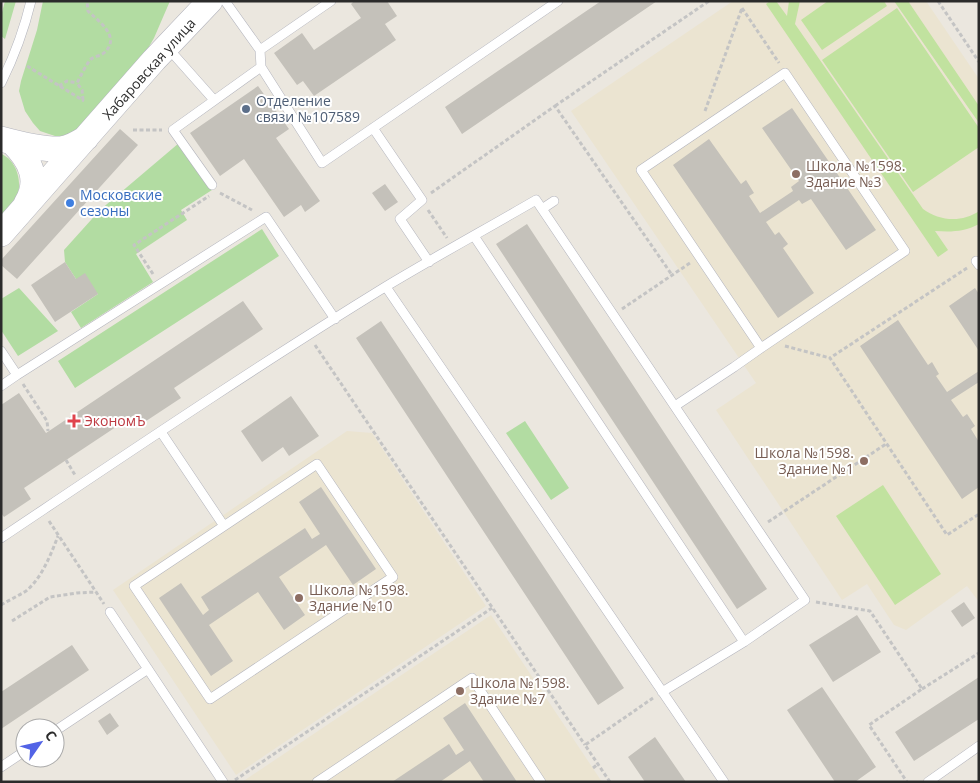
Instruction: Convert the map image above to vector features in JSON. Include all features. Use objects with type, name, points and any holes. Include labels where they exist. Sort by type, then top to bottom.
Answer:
[{"type":"main road","name":"Хабаровская улица","points":[[1,234],[210,1]]},
{"type":"main road","name":"Хабаровская улица","points":[[5,138],[61,149],[75,145],[88,136]]},
{"type":"main road","name":"Хабаровская улица","points":[[5,138],[23,153],[30,166],[34,183],[31,196],[24,208]]},
{"type":"lane","points":[[1,83],[14,58],[31,1]]},
{"type":"lane","points":[[225,1],[260,50],[261,67],[322,163],[558,1]]},
{"type":"lane","points":[[260,50],[319,5],[331,1]]},
{"type":"lane","points":[[167,47],[214,100]]},
{"type":"lane","points":[[215,188],[173,130],[261,67]]},
{"type":"lane","points":[[675,406],[905,251],[785,73],[641,170],[760,348]]},
{"type":"lane","points":[[373,128],[422,200],[400,219],[429,262]]},
{"type":"lane","points":[[1,538],[308,336],[386,287],[536,200],[805,600],[744,642],[662,692]]},
{"type":"lane","points":[[542,209],[554,201]]},
{"type":"lane","points":[[1,386],[266,218],[335,319]]},
{"type":"lane","points":[[474,236],[744,642]]},
{"type":"lane","points":[[386,287],[724,782]]},
{"type":"lane","points":[[1,351],[18,376]]},
{"type":"lane","points":[[161,432],[224,526]]},
{"type":"lane","points":[[317,464],[392,576],[210,699],[134,586],[224,526],[317,464]]},
{"type":"lane","points":[[110,612],[223,782]]},
{"type":"lane","points":[[65,724],[148,669]]},
{"type":"lane","points":[[317,782],[472,678],[541,782]]},
{"type":"lane","points":[[928,782],[979,746]]},
{"type":"lane","points":[[1,767],[15,758]]},
{"type":"path","points":[[77,83],[91,58],[105,52],[110,44],[109,32],[88,11],[87,1]]},
{"type":"path","points":[[453,248],[422,200],[709,1]]},
{"type":"path","points":[[938,1],[979,62]]},
{"type":"path","points":[[697,133],[742,8],[785,73]]},
{"type":"path","points":[[27,66],[89,104]]},
{"type":"path","points":[[59,86],[67,81],[77,83],[82,90],[83,100]]},
{"type":"path","points":[[556,106],[672,275]]},
{"type":"path","points":[[133,130],[173,130]]},
{"type":"path","points":[[160,285],[134,245],[215,188],[266,218]]},
{"type":"path","points":[[613,314],[699,257]]},
{"type":"path","points":[[830,358],[978,263]]},
{"type":"path","points":[[308,336],[610,782]]},
{"type":"path","points":[[805,351],[830,358],[947,535],[979,514]]},
{"type":"path","points":[[18,376],[47,421],[48,431]]},
{"type":"path","points":[[758,529],[886,444]]},
{"type":"path","points":[[42,511],[110,612]]},
{"type":"path","points":[[1,605],[26,591],[35,581],[59,536]]},
{"type":"path","points":[[12,621],[50,597],[96,592]]},
{"type":"path","points":[[805,600],[870,611],[922,689]]},
{"type":"path","points":[[233,782],[492,608]]},
{"type":"path","points":[[907,782],[869,726],[979,652]]},
{"type":"path","points":[[585,745],[662,692]]},
{"type":"path","points":[[592,768],[598,764]]},
{"type":"shaded area","name":"Школа №1598. Здание №3","points":[[733,1],[926,1],[979,79],[979,602],[967,586],[906,630],[894,625],[867,584],[842,600],[716,410],[756,383],[571,111]]},
{"type":"shaded area","name":"Школа №1598. Здание №10","points":[[347,431],[372,433],[486,606],[236,775],[113,590]]},
{"type":"shaded area","name":"Школа №1598. Здание №7","points":[[491,615],[602,782],[242,782]]},
{"type":"green space","points":[[5,1],[16,1],[5,39],[1,36],[1,16]]},
{"type":"green space","points":[[43,1],[170,1],[154,38],[143,57],[78,131],[61,138],[40,131],[25,111],[19,91],[37,30]]},
{"type":"green space","points":[[770,1],[776,1],[787,16],[789,1],[800,1],[795,24],[923,209],[936,216],[951,219],[972,215],[979,211],[979,224],[973,227],[957,231],[935,231],[948,250],[938,257],[766,4]]},
{"type":"green space","points":[[828,1],[884,1],[887,6],[822,50],[801,20]]},
{"type":"green space","points":[[894,1],[908,1],[979,106],[979,123]]},
{"type":"green space","points":[[897,8],[979,128],[979,147],[913,192],[822,60]]},
{"type":"green space","points":[[179,143],[212,190],[181,210],[187,220],[136,254],[153,282],[81,328],[71,312],[98,294],[76,279],[65,262],[64,250],[100,210]]},
{"type":"green space","points":[[1,154],[11,161],[17,172],[19,190],[16,199],[1,215]]},
{"type":"green space","points":[[262,229],[279,256],[75,388],[58,361]]},
{"type":"green space","points":[[19,288],[58,331],[18,356],[1,330],[1,299]]},
{"type":"green space","points":[[525,421],[569,488],[551,500],[506,433]]},
{"type":"green space","points":[[883,485],[941,574],[895,605],[836,516]]},
{"type":"building","points":[[354,1],[387,1],[397,16],[385,24],[396,40],[314,96],[303,81],[297,85],[274,53],[302,33],[314,50],[361,18],[351,4]]},
{"type":"building","points":[[601,1],[657,1],[462,134],[445,107]]},
{"type":"building","points":[[258,86],[289,129],[276,138],[320,201],[305,212],[301,205],[284,217],[244,159],[220,176],[190,133]]},
{"type":"building","points":[[792,108],[876,230],[846,250],[811,199],[802,204],[799,200],[766,222],[775,235],[779,232],[788,244],[783,248],[814,293],[778,318],[673,165],[709,139],[741,184],[746,180],[754,193],[749,196],[760,213],[793,191],[791,187],[799,181],[762,128]]},
{"type":"building","name":"Московские сезоны","points":[[120,129],[138,145],[17,279],[1,265],[1,260]]},
{"type":"building","points":[[385,184],[398,202],[385,211],[372,193]]},
{"type":"building","points":[[527,224],[767,589],[737,609],[496,244]]},
{"type":"building","points":[[65,262],[76,279],[85,273],[98,294],[55,322],[31,285]]},
{"type":"building","points":[[975,288],[979,294],[979,351],[949,306]]},
{"type":"building","points":[[243,301],[263,329],[174,388],[181,398],[140,425],[134,415],[24,488],[31,499],[4,517],[1,513],[1,405],[19,393],[46,433]]},
{"type":"building","points":[[898,320],[928,365],[932,362],[939,374],[936,376],[947,392],[979,371],[979,382],[951,400],[963,417],[967,414],[975,426],[971,429],[979,442],[979,487],[962,499],[860,346]]},
{"type":"building","points":[[381,321],[624,688],[598,705],[356,338]]},
{"type":"building","points":[[291,396],[319,436],[289,456],[283,447],[262,462],[241,431]]},
{"type":"building","points":[[321,487],[376,569],[353,585],[326,545],[279,577],[305,615],[284,630],[258,592],[209,625],[233,661],[211,676],[159,598],[181,583],[203,615],[209,610],[201,597],[305,528],[312,539],[320,534],[299,502]]},
{"type":"building","points":[[964,602],[975,618],[962,627],[951,611]]},
{"type":"building","points":[[857,615],[881,652],[833,682],[809,645]]},
{"type":"building","points":[[72,645],[89,670],[1,729],[1,692]]},
{"type":"building","points":[[979,677],[979,719],[914,761],[895,732]]},
{"type":"building","points":[[822,687],[876,767],[855,782],[835,782],[787,710]]},
{"type":"building","points":[[465,703],[517,782],[484,782],[470,761],[440,782],[392,782],[449,744],[456,755],[464,750],[443,718]]},
{"type":"building","points":[[110,713],[119,726],[107,735],[98,721]]},
{"type":"building","points":[[655,737],[686,782],[645,782],[628,757]]},
{"type":"place","name":"Отделение связи №107589","points":[[246,109]]},
{"type":"place","name":"Школа №1598. Здание №3","points":[[796,174]]},
{"type":"place","name":"Московские сезоны","points":[[70,203]]},
{"type":"place","name":"ЭкономЪ","points":[[74,421]]},
{"type":"place","name":"Школа №1598. Здание №1","points":[[864,461]]},
{"type":"place","name":"Школа №1598. Здание №10","points":[[299,598]]},
{"type":"place","name":"Школа №1598. Здание №7","points":[[460,691]]}]
